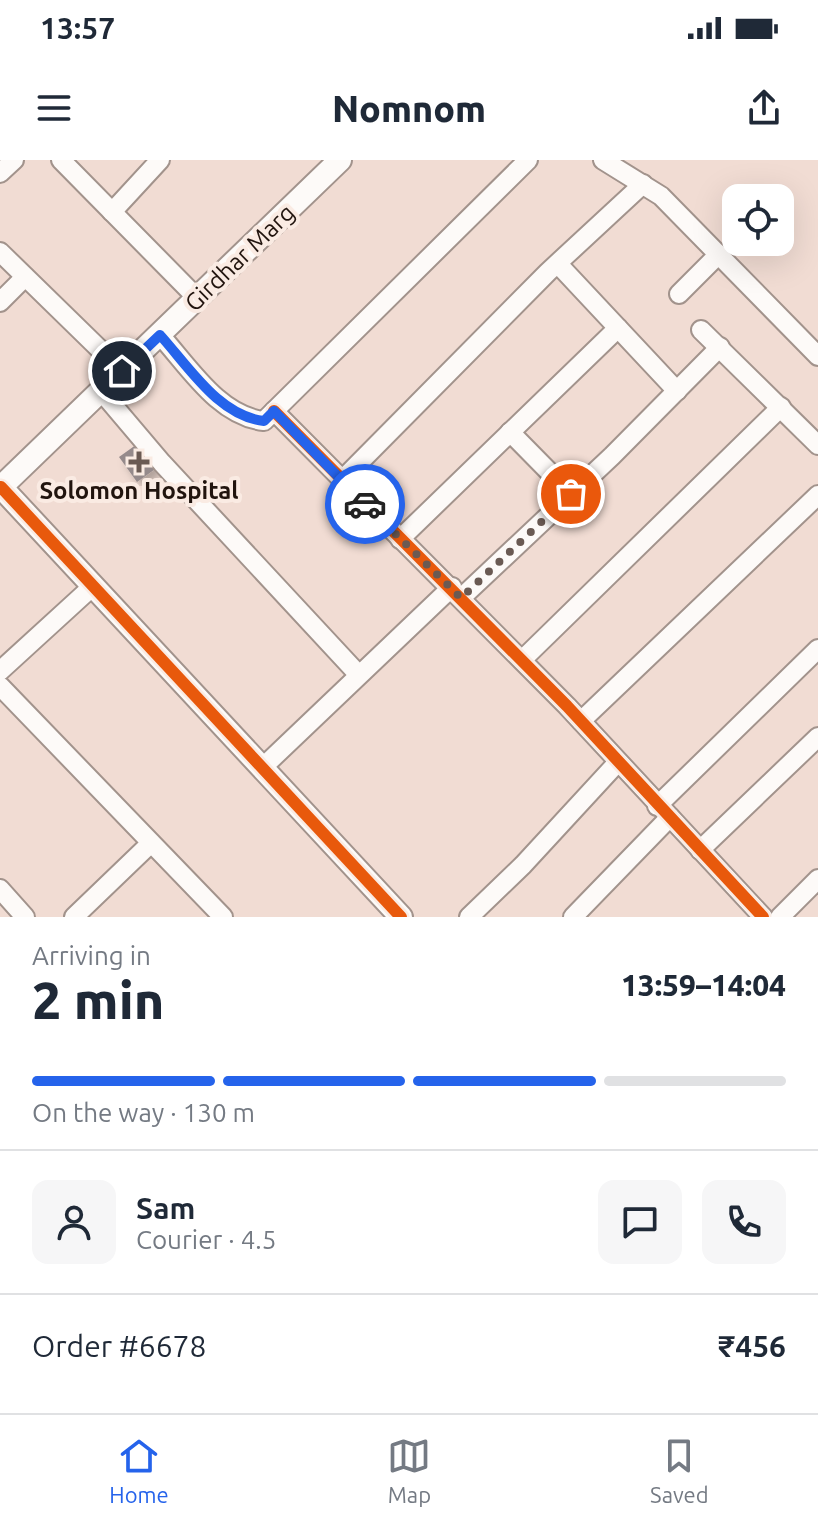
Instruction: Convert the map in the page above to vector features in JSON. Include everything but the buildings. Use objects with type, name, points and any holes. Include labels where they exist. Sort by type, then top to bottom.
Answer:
[{"type":"street","points":[[0,173],[14,160]]},
{"type":"street","points":[[61,160],[198,299]]},
{"type":"street","points":[[112,212],[160,160]]},
{"type":"street","name":"Girdhar Marg","points":[[1,487],[340,160]]},
{"type":"street","points":[[160,335],[228,409],[246,419],[264,421],[528,160]]},
{"type":"street","points":[[603,160],[661,196],[818,356]]},
{"type":"street","points":[[342,480],[558,264],[643,184]]},
{"type":"street","points":[[0,252],[122,371]]},
{"type":"street","points":[[679,294],[719,254]]},
{"type":"street","points":[[558,264],[677,391]]},
{"type":"street","points":[[0,302],[25,277]]},
{"type":"street","points":[[400,539],[618,328]]},
{"type":"street","points":[[701,330],[818,445]]},
{"type":"street","points":[[262,768],[358,674],[571,494],[720,347]]},
{"type":"street","points":[[101,391],[162,463],[358,674]]},
{"type":"street","points":[[522,660],[781,407]]},
{"type":"street","points":[[274,411],[581,721],[763,917]]},
{"type":"street","points":[[510,432],[571,494]]},
{"type":"street","points":[[1,487],[401,917]]},
{"type":"street","points":[[581,721],[818,495]]},
{"type":"street","points":[[0,671],[93,586]]},
{"type":"street","points":[[573,917],[664,812],[818,649]]},
{"type":"street","points":[[0,686],[223,917]]},
{"type":"street","points":[[700,850],[818,737]]},
{"type":"street","points":[[469,917],[523,865],[618,762]]},
{"type":"street","points":[[74,917],[151,843]]},
{"type":"street","points":[[780,917],[818,879]]},
{"type":"street","points":[[0,889],[25,917]]},
{"type":"cycle path","points":[[274,411],[567,706],[763,917]]},
{"type":"cycle path","points":[[1,487],[401,917]]},
{"type":"way so far","points":[[365,504],[461,598],[571,494]]},
{"type":"place","name":"Solomon Hospital","points":[[139,462]]},
{"type":"route","points":[[122,371],[160,335],[228,409],[246,419],[264,421],[274,411],[365,504]]}]
